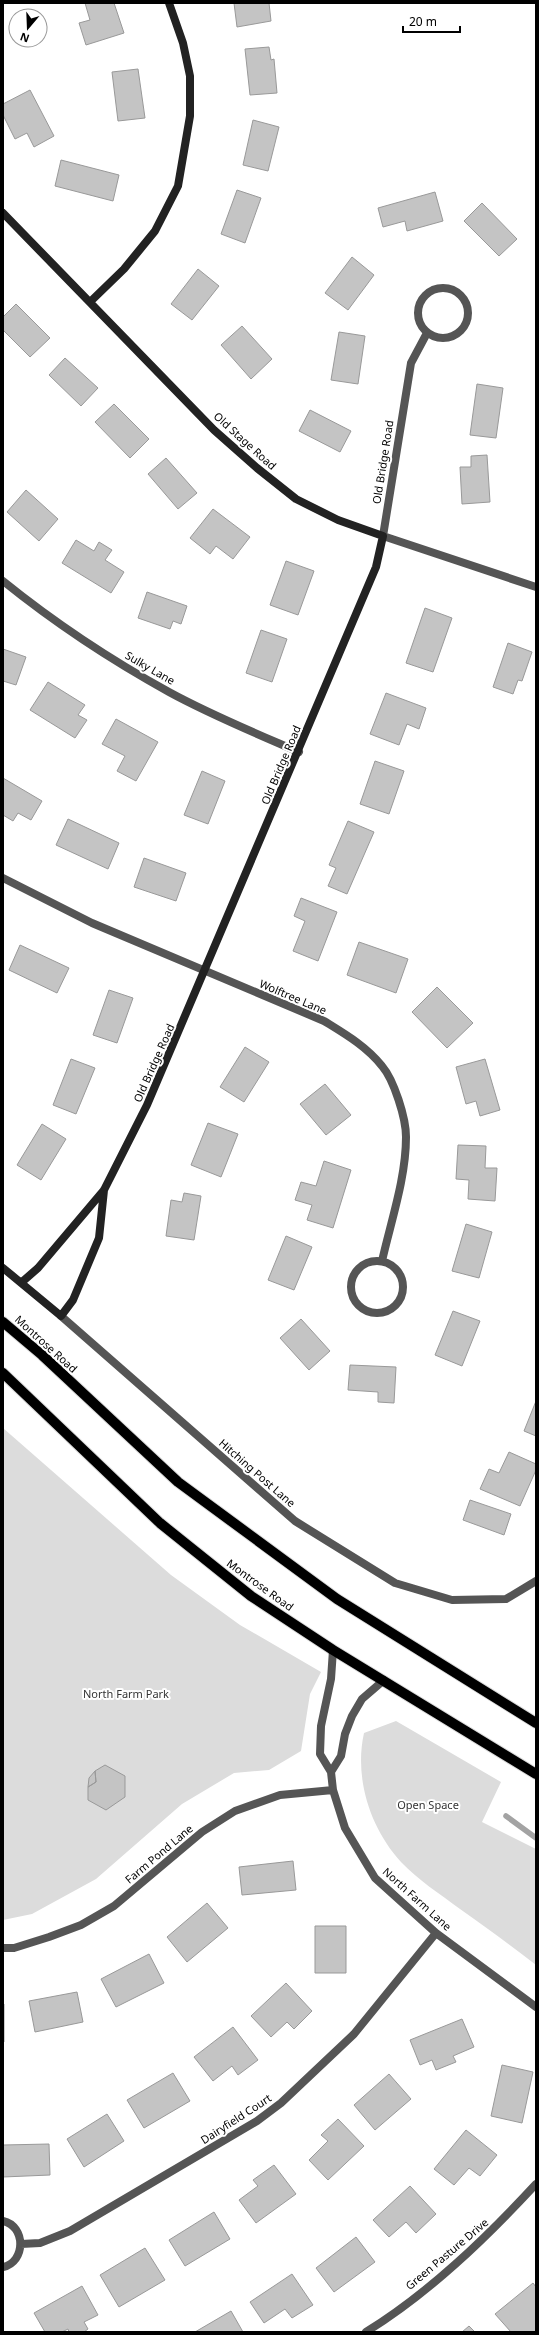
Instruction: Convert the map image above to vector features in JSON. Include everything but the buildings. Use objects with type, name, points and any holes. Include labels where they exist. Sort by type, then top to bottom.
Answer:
[{"type":"main road","name":"Montrose Road","points":[[3,1322],[42,1355],[178,1482],[337,1599],[536,1723]]},
{"type":"main road","name":"Montrose Road","points":[[3,1373],[160,1523],[251,1596],[333,1650],[536,1774]]},
{"type":"street","points":[[90,302],[124,269],[155,231],[178,186],[190,116],[190,76],[183,43],[169,3]]},
{"type":"street","name":"Old Stage Road","points":[[3,213],[214,430],[257,468],[296,499],[338,520],[536,587]]},
{"type":"street","points":[[437,288],[448,288],[458,293],[466,302],[468,312],[466,324],[459,333],[449,338],[438,338],[427,333],[420,324],[417,313],[420,302],[427,294],[437,288]]},
{"type":"street","name":"Old Bridge Road","points":[[22,1282],[38,1268],[104,1190],[147,1106],[206,972],[376,566],[383,536],[411,363],[427,333]]},
{"type":"street","name":"Sulky Lane","points":[[3,581],[59,623],[131,670],[213,714],[299,752]]},
{"type":"street","name":"Wolftree Lane","points":[[3,878],[92,923],[324,1022],[357,1042],[383,1066],[398,1096],[406,1137],[401,1178],[382,1261]]},
{"type":"street","name":"Old Bridge Road","points":[[61,1316],[74,1300],[99,1238],[104,1190]]},
{"type":"street","points":[[370,1261],[382,1261],[393,1266],[401,1275],[404,1286],[401,1298],[394,1308],[383,1312],[372,1313],[361,1308],[353,1299],[350,1287],[353,1276],[360,1266],[370,1261]]},
{"type":"street","name":"Hitching Post Lane","points":[[3,1268],[22,1282],[295,1521],[395,1583],[452,1600],[506,1599],[536,1581]]},
{"type":"street","name":"North Farm Lane","points":[[333,1650],[331,1679],[321,1726],[320,1754],[331,1772],[333,1790],[345,1828],[375,1878],[436,1933],[536,2008]]},
{"type":"street","points":[[331,1772],[341,1756],[345,1734],[352,1716],[362,1699],[384,1680]]},
{"type":"street","name":"Farm Pond Lane","points":[[3,1948],[14,1948],[49,1938],[81,1925],[114,1906],[202,1832],[235,1811],[280,1795],[333,1790]]},
{"type":"street","name":"Dairyfield Court","points":[[21,2244],[40,2243],[70,2231],[216,2146],[281,2103],[354,2034],[436,1933]]},
{"type":"street","name":"Green Pasture Drive","points":[[366,2332],[438,2278],[493,2230],[536,2184]]},
{"type":"street","points":[[3,2221],[14,2227],[19,2235],[21,2244],[19,2253],[14,2261],[3,2267]]},
{"type":"green space","name":"North Farm Park","points":[[3,1428],[171,1575],[240,1625],[321,1672],[310,1694],[301,1751],[269,1770],[234,1773],[182,1804],[96,1879],[32,1914],[3,1920]]},
{"type":"green space","name":"Open Space","points":[[396,1721],[501,1782],[482,1822],[536,1849],[536,1965],[429,1887],[401,1862],[390,1849],[381,1834],[367,1802],[363,1785],[361,1750],[364,1733]]},
{"type":"waterway","points":[[506,1816],[536,1838]]}]
